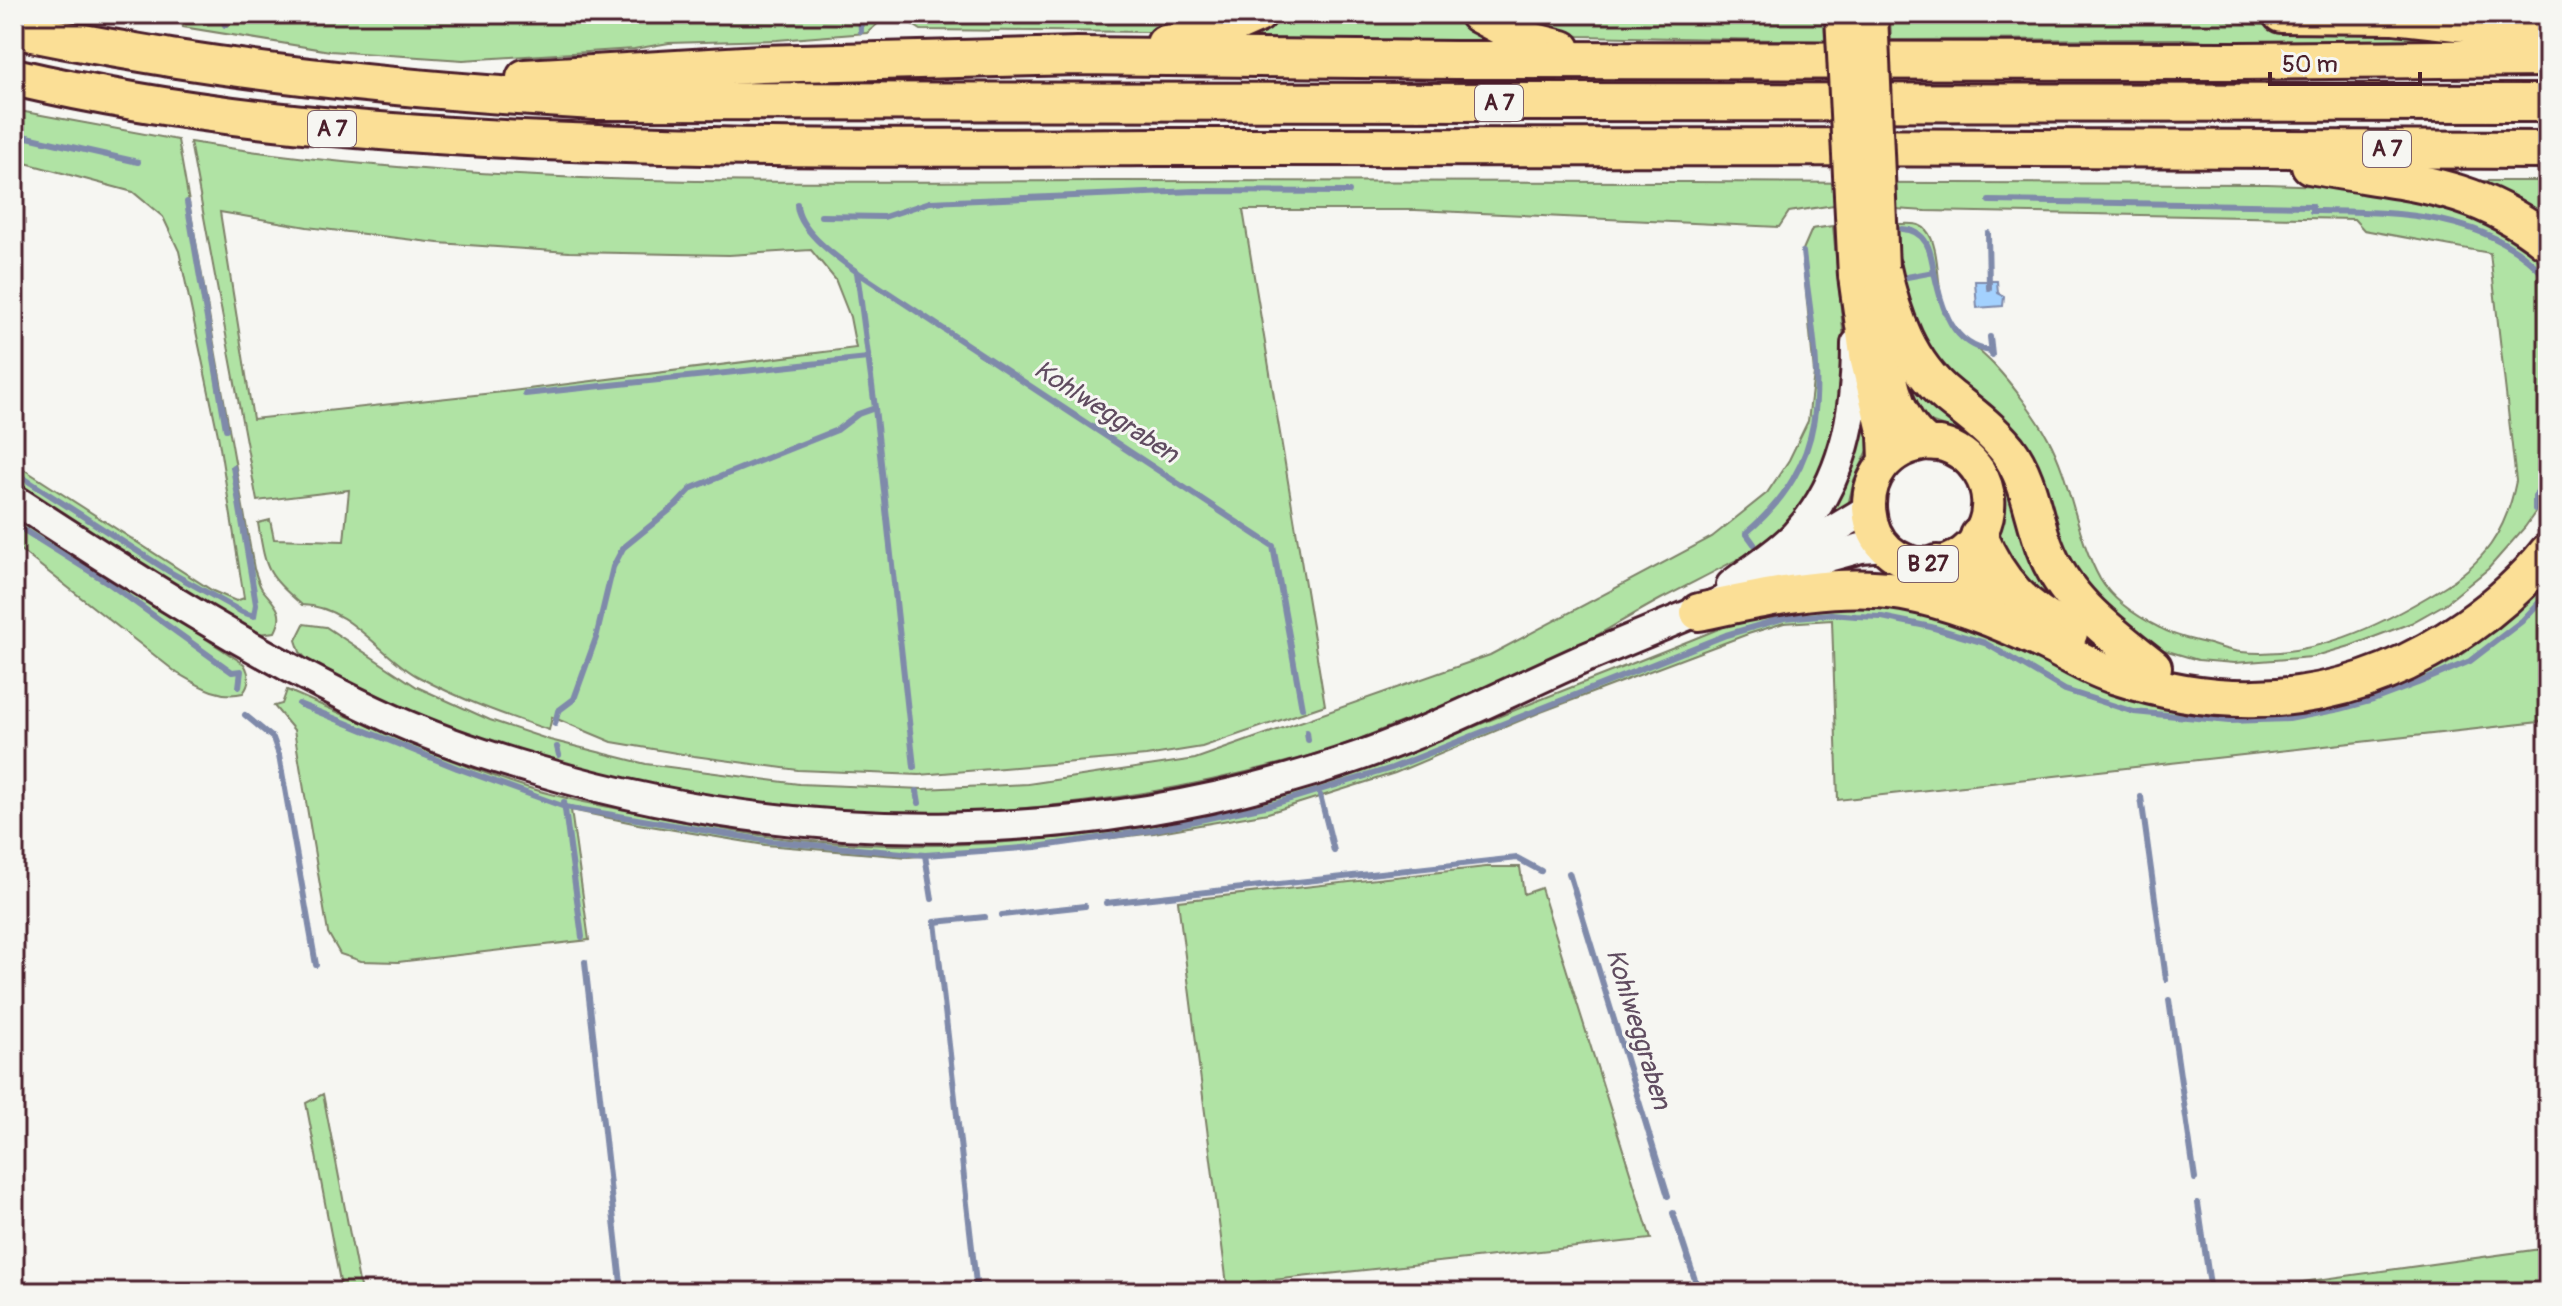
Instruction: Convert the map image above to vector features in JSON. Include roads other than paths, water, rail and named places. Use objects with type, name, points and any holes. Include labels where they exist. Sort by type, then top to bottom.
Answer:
[{"type":"highway","points":[[1077,56],[1176,42],[1215,33],[1258,14]]},
{"type":"highway","points":[[1478,14],[1527,40],[1602,59]]},
{"type":"highway","points":[[2281,14],[2394,15],[2492,26],[2548,37]]},
{"type":"highway","name":"A 7","points":[[14,29],[224,66],[392,87],[594,101],[2548,103]]},
{"type":"highway","points":[[392,87],[761,64],[1077,56],[1440,60],[2238,61],[2548,58]]},
{"type":"highway","name":"A 7","points":[[14,77],[132,101],[330,129],[706,148],[2548,150]]},
{"type":"highway","points":[[2226,148],[2362,175],[2431,184],[2494,206],[2523,222],[2548,242]]},
{"type":"highway","points":[[1869,272],[1927,376],[1987,427],[2016,463],[2028,488],[2044,546],[2057,574],[2091,617],[2153,667]]},
{"type":"highway","points":[[1979,536],[1989,559],[2008,588],[2030,608],[2092,646],[2153,667],[2218,678],[2255,678],[2326,670],[2361,662],[2423,636],[2479,601],[2509,574],[2548,531]]},
{"type":"highway","points":[[1699,612],[1796,593],[1835,590],[1901,592],[1955,605],[2115,676],[2194,694],[2273,698],[2326,691],[2393,670],[2449,640],[2516,588],[2548,552]]},
{"type":"highway","points":[[1937,564],[1961,573],[2051,645]]},
{"type":"main road","name":"B 27","points":[[1842,14],[1869,272],[1885,333],[1895,392],[1903,415],[1928,443],[1951,448],[1971,461],[1984,480],[1989,503],[1979,536],[1961,555],[1937,564],[1914,563],[1885,546],[1873,529],[1868,509]]},
{"type":"main road","name":"B 27","points":[[1871,14],[1867,361],[1885,435],[1886,460]]},
{"type":"main road","points":[[1731,585],[1793,537],[1817,508],[1836,473],[1846,444],[1854,403],[1869,272]]},
{"type":"main road","points":[[1587,658],[1802,550],[1868,509],[1872,483],[1886,460],[1906,448],[1928,443]]},
{"type":"main road","points":[[14,499],[272,660],[397,721],[496,758],[590,786],[699,810],[811,824],[997,828],[1114,815],[1199,800],[1361,755],[1828,557],[1861,548],[1885,546]]},
{"type":"water","points":[[1975,281],[1997,281],[1998,293],[2004,296],[2003,306],[1977,308]]},
{"type":"waterway","points":[[221,14],[225,25]]},
{"type":"waterway","points":[[860,14],[861,31]]},
{"type":"waterway","points":[[14,134],[138,162]]},
{"type":"waterway","points":[[821,216],[884,217],[930,202],[1195,191],[1349,192]]},
{"type":"waterway","points":[[1989,201],[2312,206],[2312,211],[2408,215],[2470,228],[2499,240],[2525,257],[2548,280]]},
{"type":"waterway","points":[[187,202],[226,429]]},
{"type":"waterway","name":"Kohlweggraben","points":[[797,204],[799,214],[811,233],[857,272],[1273,546],[1302,708]]},
{"type":"waterway","points":[[1902,229],[1917,233],[1926,243],[1934,272]]},
{"type":"waterway","points":[[1988,233],[1989,288]]},
{"type":"waterway","points":[[1754,544],[1746,533],[1777,502],[1798,470],[1810,437],[1816,403],[1813,331],[1803,252]]},
{"type":"waterway","points":[[857,272],[914,767]]},
{"type":"waterway","points":[[1907,277],[1934,272],[1945,310],[1957,332],[1966,341],[1991,351]]},
{"type":"waterway","points":[[1990,337],[1992,355]]},
{"type":"waterway","points":[[525,394],[868,358]]},
{"type":"waterway","points":[[555,724],[558,711],[574,699],[596,638],[613,567],[623,548],[692,488],[837,430],[858,414],[875,408]]},
{"type":"waterway","points":[[14,472],[170,572],[254,616],[256,604],[233,467]]},
{"type":"waterway","points":[[2535,509],[2535,497],[2548,473]]},
{"type":"waterway","points":[[14,524],[107,582],[232,672],[241,671],[239,687]]},
{"type":"waterway","points":[[299,704],[457,768],[565,807],[768,841],[925,855],[1036,847],[1153,830],[1274,804],[1392,768],[1726,635],[1784,618],[1831,614],[1882,617],[1931,627],[1985,643],[2065,690],[2134,712],[2229,721],[2289,719],[2340,709],[2418,683],[2470,661],[2522,621],[2548,593]]},
{"type":"waterway","points":[[245,715],[273,738],[279,755],[316,965]]},
{"type":"waterway","name":"Kohlweggraben","points":[[1307,732],[1308,740]]},
{"type":"waterway","points":[[557,747],[559,755]]},
{"type":"waterway","points":[[917,791],[919,803]]},
{"type":"waterway","name":"Kohlweggraben","points":[[1320,795],[1334,851]]},
{"type":"waterway","points":[[2141,797],[2166,979]]},
{"type":"waterway","points":[[564,802],[582,937]]},
{"type":"waterway","points":[[925,855],[932,899]]},
{"type":"waterway","points":[[1106,903],[1517,858],[1541,871]]},
{"type":"waterway","name":"Kohlweggraben","points":[[1569,873],[1668,1196]]},
{"type":"waterway","points":[[1002,915],[1085,906]]},
{"type":"waterway","points":[[977,1292],[935,922],[985,917]]},
{"type":"waterway","points":[[585,962],[622,1292]]},
{"type":"waterway","points":[[2169,1000],[2195,1179]]},
{"type":"waterway","points":[[2198,1203],[2211,1292]]},
{"type":"waterway","name":"Kohlweggraben","points":[[1673,1213],[1699,1292]]}]
